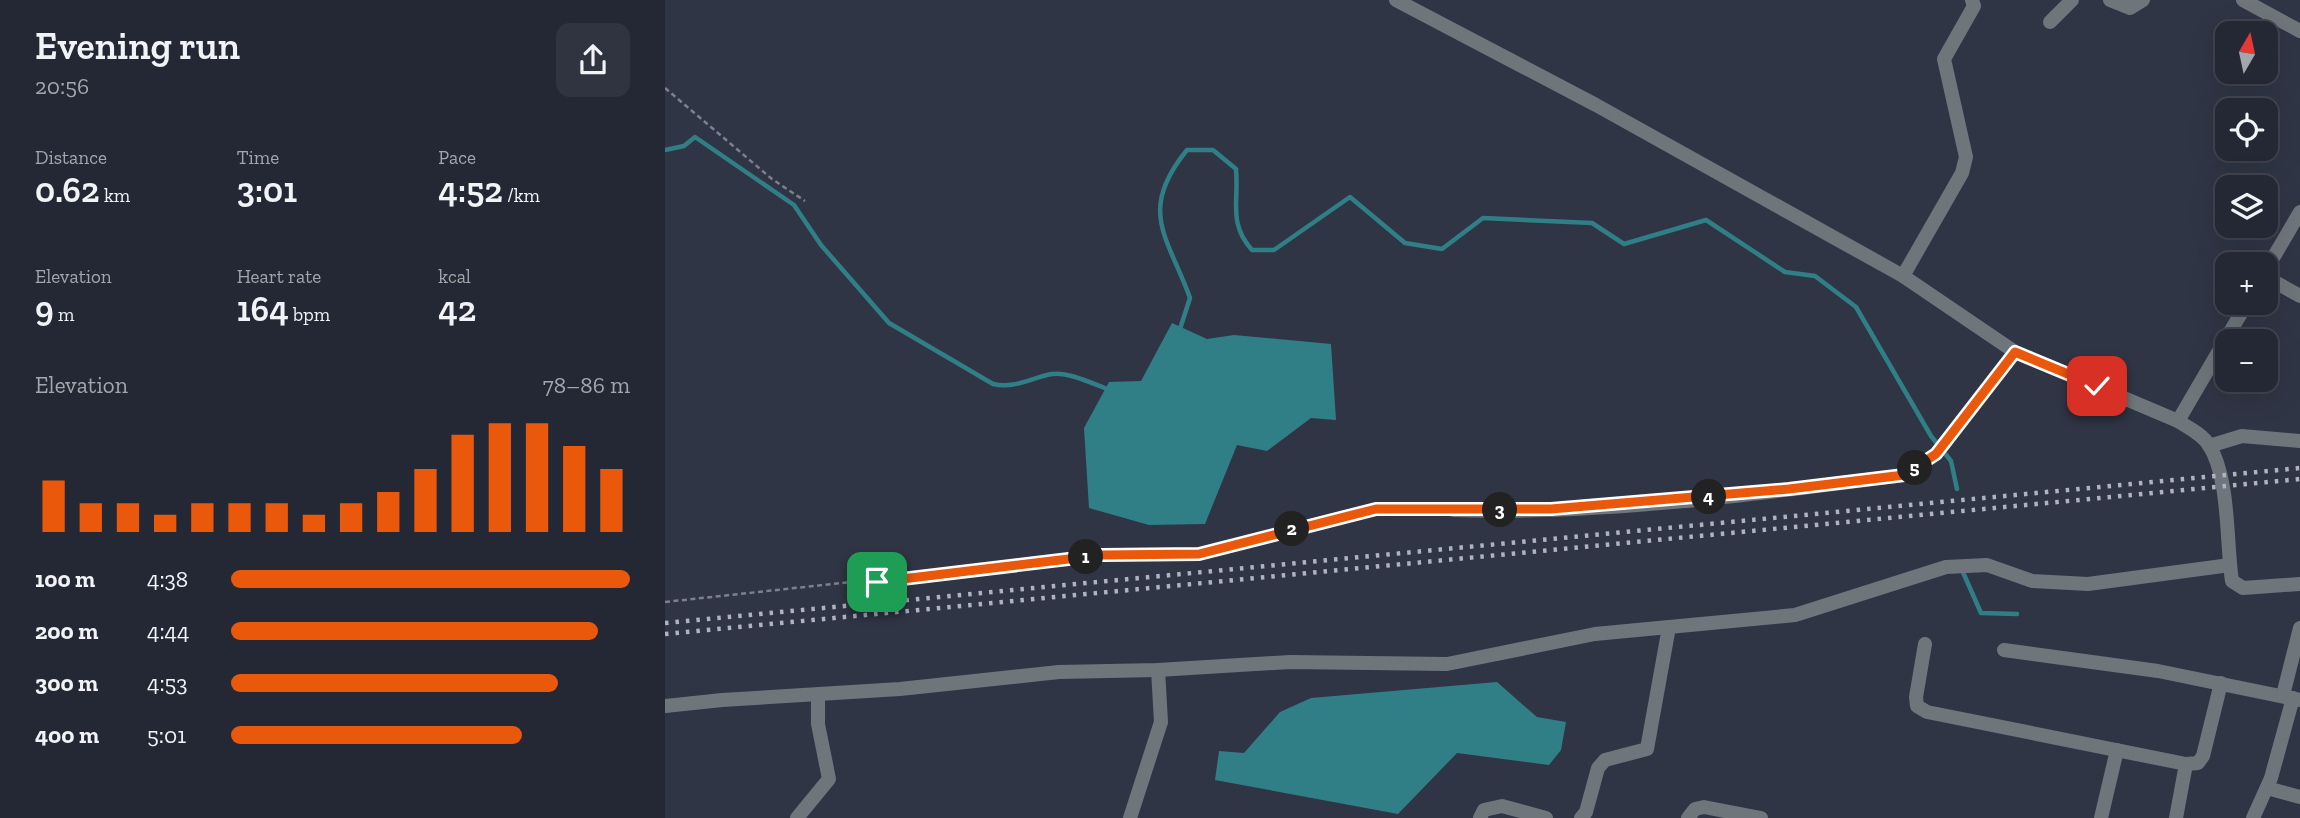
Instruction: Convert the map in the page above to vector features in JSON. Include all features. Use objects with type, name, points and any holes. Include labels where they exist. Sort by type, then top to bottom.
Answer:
[{"type":"street","points":[[1396,0],[1596,105],[1903,276],[2015,352],[2179,421],[2199,434],[2209,446],[2220,475],[2232,581],[2243,588],[2300,584]]},
{"type":"street","points":[[1903,276],[1962,173],[1966,157],[1944,59],[1971,14],[1973,0]]},
{"type":"street","points":[[2050,22],[2071,0]]},
{"type":"street","points":[[2110,0],[2130,8],[2143,0]]},
{"type":"street","points":[[2243,0],[2300,31]]},
{"type":"street","points":[[2277,252],[2300,212]]},
{"type":"street","points":[[2278,284],[2300,296]]},
{"type":"street","points":[[2179,421],[2240,315]]},
{"type":"street","points":[[1453,510],[1551,509],[1829,485],[1904,475],[1936,454],[2015,352]]},
{"type":"street","points":[[2209,446],[2242,436],[2300,441]]},
{"type":"street","points":[[665,706],[900,689],[1059,672],[1158,670],[1275,662],[1447,664],[1595,634],[1795,615],[1946,567],[1987,565],[2032,581],[2088,584],[2230,565]]},
{"type":"street","points":[[1581,818],[1586,812],[1598,768],[1605,760],[1647,749],[1669,627]]},
{"type":"street","points":[[2253,818],[2267,788],[2292,698],[2300,628]]},
{"type":"street","points":[[1925,644],[1916,697],[1917,706],[1927,712],[2186,764],[2198,763],[2203,756],[2221,683]]},
{"type":"street","points":[[2004,650],[2158,671],[2292,698]]},
{"type":"street","points":[[1130,818],[1161,722],[1158,670]]},
{"type":"street","points":[[797,818],[829,779],[818,724],[818,694]]},
{"type":"street","points":[[2101,818],[2117,750]]},
{"type":"street","points":[[2176,818],[2186,764]]},
{"type":"street","points":[[2267,788],[2300,797]]},
{"type":"street","points":[[1481,818],[1484,810],[1502,806],[1546,818]]},
{"type":"street","points":[[1688,818],[1695,809],[1704,807],[1757,818]]},
{"type":"path","points":[[665,88],[772,179],[805,201]]},
{"type":"path","points":[[665,602],[1102,555],[1180,556],[1376,509],[1453,510]]},
{"type":"shaded area","points":[[1172,323],[1207,339],[1234,335],[1331,344],[1336,420],[1311,418],[1267,451],[1237,445],[1205,524],[1149,525],[1089,508],[1084,428],[1109,382],[1141,381]]},
{"type":"shaded area","points":[[1497,682],[1537,717],[1566,722],[1561,750],[1549,765],[1457,753],[1398,814],[1215,780],[1219,751],[1244,753],[1280,712],[1311,698]]},
{"type":"waterway","points":[[665,150],[684,146],[695,137],[794,205],[821,245],[889,323],[993,384],[1016,384],[1059,374],[1110,390]]},
{"type":"waterway","points":[[1179,332],[1190,298],[1166,240],[1160,208],[1163,190],[1187,150],[1213,150],[1236,169],[1237,221],[1252,250],[1274,250],[1350,197],[1405,243],[1442,249],[1483,218],[1592,223],[1624,244],[1706,220],[1785,272],[1815,276],[1856,307],[1931,436],[1951,461],[1957,489]]},
{"type":"waterway","points":[[1962,570],[1981,613],[2017,614]]},
{"type":"railway","points":[[665,623],[2300,468]]},
{"type":"railway","points":[[665,634],[2300,479]]},
{"type":"route","points":[[877,582],[1102,555],[1199,554],[1376,509],[1551,509],[1789,489],[1904,475],[1936,454],[2015,352],[2097,386]]}]
